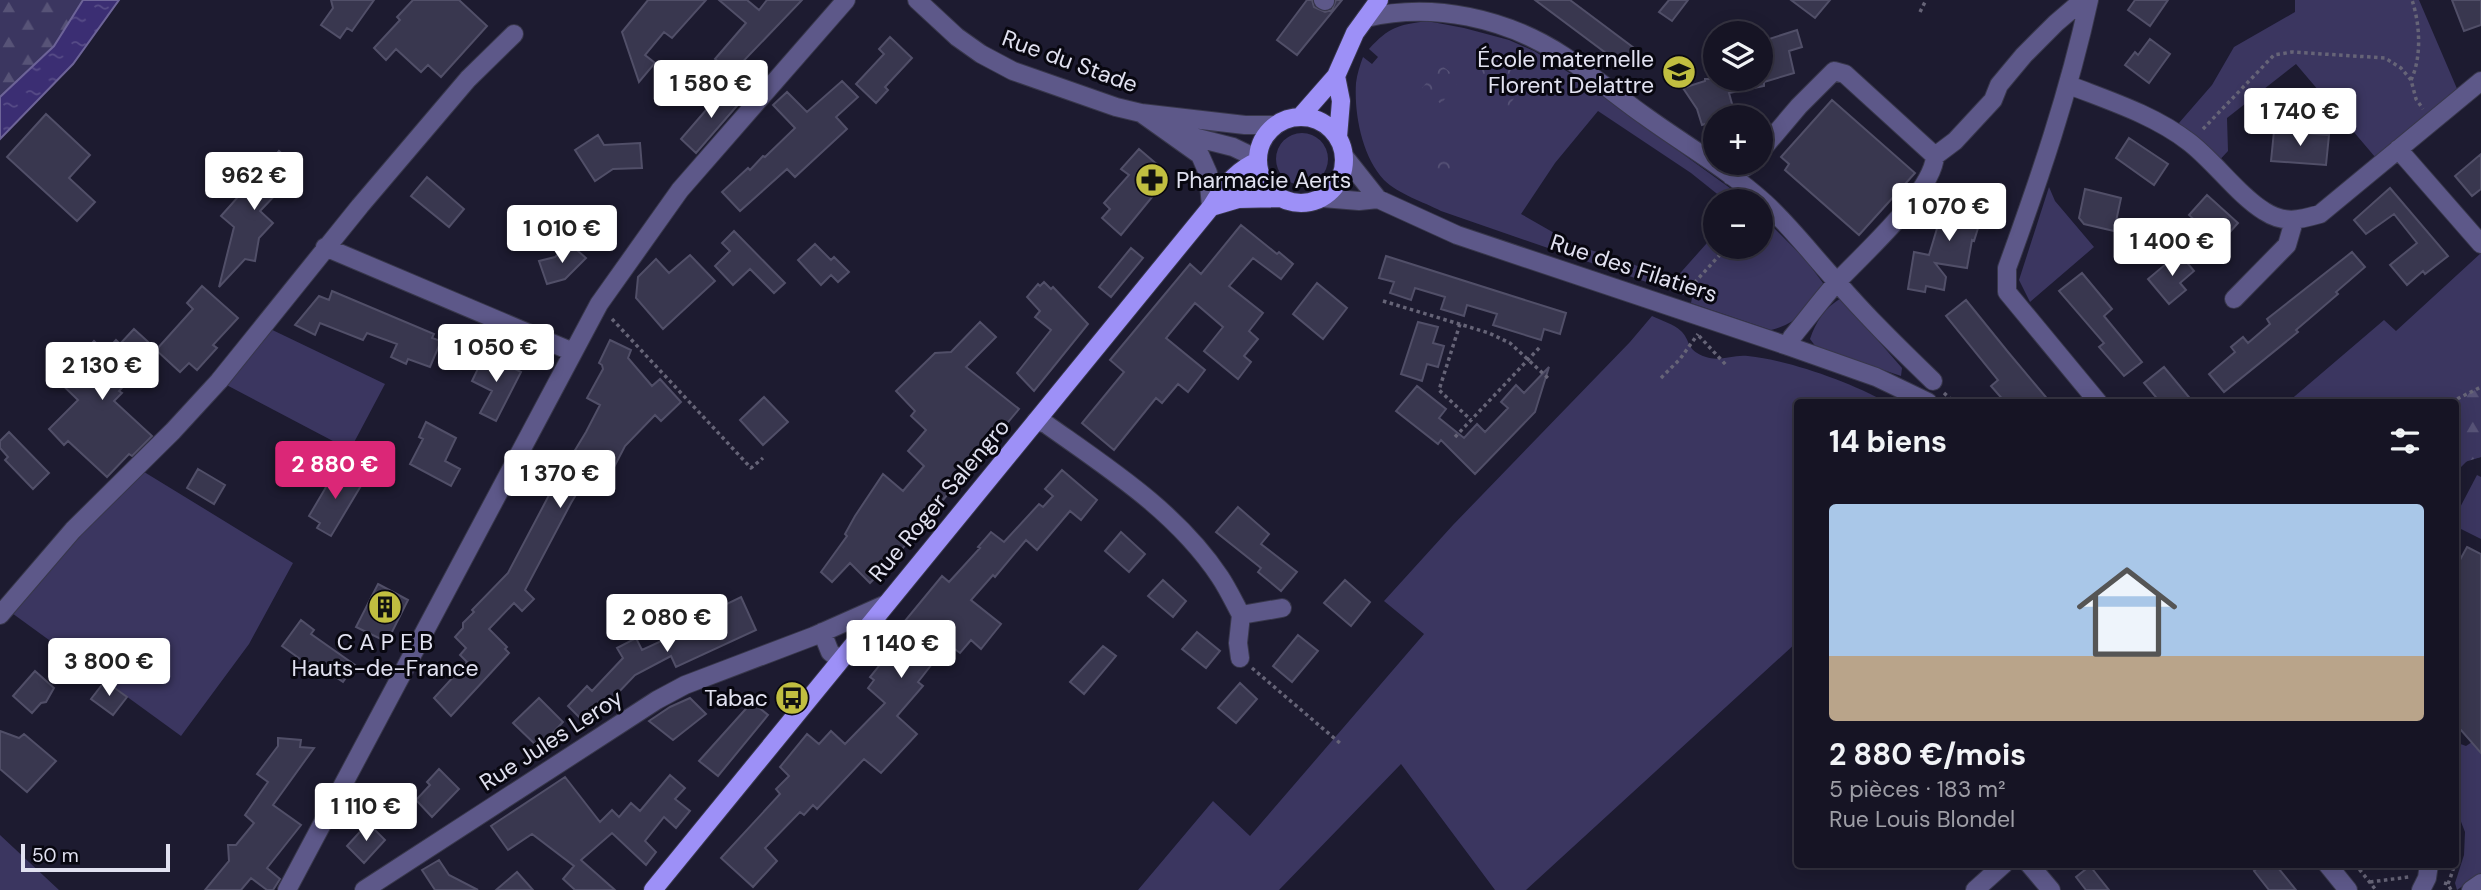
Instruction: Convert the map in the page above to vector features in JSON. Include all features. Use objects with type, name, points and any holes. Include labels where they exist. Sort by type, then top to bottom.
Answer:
[{"type":"main road","points":[[1300,117],[1336,76],[1355,33],[1379,0]]},
{"type":"main road","points":[[1211,206],[1238,199],[1279,198],[1305,204],[1323,198],[1340,180],[1344,156],[1338,138],[1341,101],[1336,76]]},
{"type":"main road","points":[[1279,198],[1264,182],[1258,160],[1262,141],[1275,125],[1300,117],[1322,122],[1338,138]]},
{"type":"main road","name":"Rue Roger Salengro","points":[[653,890],[1220,192],[1246,166],[1258,160]]},
{"type":"street","points":[[286,890],[599,304],[681,190],[846,0]]},
{"type":"street","name":"Rue du Stade","points":[[917,0],[957,37],[981,54],[1013,71],[1116,107],[1141,113],[1245,125],[1275,125]]},
{"type":"street","points":[[1788,346],[1792,337],[1837,283],[1865,255],[1926,183],[1934,167],[1935,156],[1955,141],[1993,100],[1999,85],[2024,55],[2083,0]]},
{"type":"street","points":[[2089,0],[2069,85],[2005,278],[2007,292],[2096,399]]},
{"type":"street","points":[[1366,18],[1434,5],[1520,33],[1562,55],[1766,204],[1817,257],[1837,283],[1933,381]]},
{"type":"street","points":[[0,615],[73,530],[219,381],[325,247],[468,79],[514,34]]},
{"type":"street","points":[[1773,137],[1833,71],[1845,74],[1935,156]]},
{"type":"street","points":[[2069,85],[2140,113],[2189,142],[2263,211],[2294,221],[2320,214],[2481,81]]},
{"type":"street","name":"Rue du Stade","points":[[1141,113],[1200,155],[1206,164],[1211,206]]},
{"type":"street","name":"Rue du Stade","points":[[1163,130],[1233,147],[1258,160]]},
{"type":"street","points":[[2398,149],[2481,244]]},
{"type":"street","points":[[1344,156],[1378,199]]},
{"type":"street","name":"Rue des Filatiers","points":[[1323,198],[1359,201],[1378,199],[1457,235],[1709,318],[1876,377],[1922,399]]},
{"type":"street","points":[[2234,299],[2287,245],[2294,221]]},
{"type":"street","points":[[325,247],[573,352]]},
{"type":"street","points":[[1036,421],[1046,424],[1152,502],[1189,539],[1219,576],[1241,615],[1238,643],[1240,658]]},
{"type":"street","name":"Rue Jules Leroy","points":[[364,890],[657,700],[685,685],[884,605]]},
{"type":"street","points":[[1241,615],[1282,608]]},
{"type":"street","points":[[822,632],[830,652],[840,660]]},
{"type":"street","points":[[1975,890],[2000,868]]},
{"type":"street","points":[[2032,868],[2051,890]]},
{"type":"street","points":[[2330,868],[2348,890]]},
{"type":"street","points":[[2421,890],[2428,868]]},
{"type":"street","points":[[2471,890],[2481,883]]},
{"type":"path","points":[[1920,12],[1926,0]]},
{"type":"path","points":[[2411,80],[2418,65],[2417,29],[2412,0]]},
{"type":"path","points":[[2189,142],[2274,55],[2292,52],[2385,58],[2401,68],[2411,80],[2416,99],[2432,122]]},
{"type":"path","points":[[1679,308],[1684,295],[1716,259]]},
{"type":"path","points":[[1383,301],[1489,333],[1510,343],[1549,379]]},
{"type":"path","points":[[599,304],[751,468],[763,458]]},
{"type":"path","points":[[1661,378],[1680,359],[1709,318]]},
{"type":"path","points":[[1460,323],[1439,390],[1471,420]]},
{"type":"path","points":[[1698,335],[1727,366]]},
{"type":"path","points":[[1455,437],[1541,346]]},
{"type":"path","points":[[2457,399],[2481,387]]},
{"type":"path","points":[[1240,658],[1341,744]]},
{"type":"path","points":[[2358,868],[2376,890]]},
{"type":"path","points":[[2448,884],[2455,868]]},
{"type":"green space","points":[[0,0],[83,0],[54,46],[0,97]]},
{"type":"green space","points":[[2295,0],[2419,0],[2461,98],[2381,164],[2296,64],[2227,118],[2228,151],[2214,166],[2172,131],[2212,85],[2234,47],[2295,12]]},
{"type":"green space","points":[[1427,21],[1509,40],[1534,51],[1576,77],[1703,169],[1703,175],[1712,175],[1731,189],[1711,189],[1598,111],[1555,163],[1521,214],[1577,246],[1674,280],[1703,247],[1703,259],[1773,259],[1773,227],[1805,259],[1823,283],[1810,307],[1788,324],[1771,330],[1691,303],[1692,298],[1684,295],[1441,211],[1390,185],[1376,170],[1365,147],[1356,108],[1356,83],[1363,57],[1372,64],[1378,57],[1369,49],[1382,36],[1401,26]]},
{"type":"green space","points":[[1491,56],[1526,80],[1507,109],[1471,89]]},
{"type":"green space","points":[[1441,65],[1460,80],[1441,104],[1422,88]]},
{"type":"green space","points":[[1302,133],[1312,135],[1320,141],[1326,149],[1326,169],[1320,177],[1312,183],[1302,185],[1292,183],[1284,177],[1278,169],[1276,159],[1278,149],[1284,141],[1292,135]]},
{"type":"green space","points":[[1443,150],[1453,154],[1457,164],[1453,174],[1443,178],[1433,174],[1429,164],[1433,154]]},
{"type":"green space","points":[[2049,187],[2055,201],[2094,247],[2030,302],[2019,280]]},
{"type":"green space","points":[[2481,253],[2481,457],[2468,460],[2459,469],[2459,399],[2292,399],[2384,320],[2396,331]]},
{"type":"green space","points":[[1841,298],[1902,368],[1901,376],[1816,347],[1810,339],[1815,326],[1826,311]]},
{"type":"green space","points":[[1652,316],[1678,329],[1684,334],[1691,348],[1706,357],[1716,359],[1748,356],[1782,362],[1837,380],[1880,399],[1794,399],[1794,645],[1526,890],[1495,890],[1401,764],[1279,890],[1138,890],[1213,801],[1250,836],[1424,634],[1384,601],[1453,525]]},
{"type":"green space","points":[[262,325],[385,384],[350,450],[219,381]]},
{"type":"green space","points":[[2481,387],[2481,457],[2459,464],[2459,399]]},
{"type":"green space","points":[[136,467],[293,563],[249,644],[181,736],[5,608]]},
{"type":"green space","points":[[2477,475],[2481,477],[2481,539],[2459,528],[2459,509]]},
{"type":"green space","points":[[2472,742],[2481,753],[2481,873],[2457,890],[2455,883],[2464,855],[2465,832],[2459,816],[2459,743],[2466,746]]},
{"type":"green space","points":[[0,835],[59,890],[0,890]]},
{"type":"water","points":[[83,0],[119,0],[73,64],[0,139],[0,97],[54,46]]},
{"type":"building","points":[[331,0],[374,0],[352,31],[347,28],[340,38],[321,25],[333,8]]},
{"type":"building","points":[[413,0],[459,0],[487,26],[441,77],[428,65],[421,72],[396,49],[386,60],[374,48],[400,20],[397,17]]},
{"type":"building","points":[[648,0],[706,0],[672,38],[664,32],[645,55],[655,63],[639,82],[622,32]]},
{"type":"building","points":[[719,0],[747,0],[759,10],[767,0],[802,0],[732,73],[715,59],[746,23]]},
{"type":"building","points":[[1307,0],[1312,0],[1314,7],[1325,12],[1332,10],[1336,0],[1342,0],[1297,55],[1277,40]]},
{"type":"building","points":[[1535,0],[1570,0],[1638,51],[1626,68]]},
{"type":"building","points":[[1669,0],[1688,0],[1672,21],[1659,12]]},
{"type":"building","points":[[1791,0],[1830,0],[1815,18]]},
{"type":"building","points":[[2135,0],[2168,0],[2150,26],[2128,10]]},
{"type":"building","points":[[2452,0],[2481,0],[2481,25],[2464,31]]},
{"type":"building","points":[[1797,30],[1802,47],[1789,51],[1794,73],[1773,79],[1773,38]]},
{"type":"building","points":[[890,37],[912,58],[885,87],[888,90],[876,103],[856,84],[884,54],[879,49]]},
{"type":"building","points":[[2150,39],[2170,54],[2149,83],[2125,65],[2135,52],[2138,55]]},
{"type":"building","points":[[842,81],[858,97],[836,117],[847,129],[795,177],[787,169],[740,211],[722,192],[795,128],[773,105],[787,92],[807,112]]},
{"type":"building","points":[[1703,82],[1703,91],[1739,91],[1729,93],[1732,105],[1703,105],[1702,125],[1697,109],[1683,88]]},
{"type":"building","points":[[726,87],[742,100],[696,153],[681,139]]},
{"type":"building","points":[[1832,100],[1915,173],[1859,235],[1785,170],[1789,164],[1781,157]]},
{"type":"building","points":[[46,114],[90,155],[69,178],[95,202],[77,221],[7,157]]},
{"type":"building","points":[[2274,131],[2329,135],[2326,165],[2271,161]]},
{"type":"building","points":[[598,135],[604,145],[640,143],[642,168],[613,169],[595,181],[575,150]]},
{"type":"building","points":[[2129,138],[2168,164],[2154,185],[2116,158]]},
{"type":"building","points":[[1139,149],[1167,173],[1166,180],[1121,235],[1102,218],[1110,209],[1104,203],[1129,175],[1121,169]]},
{"type":"building","points":[[279,151],[299,170],[260,211],[273,223],[259,238],[255,261],[245,259],[219,287],[234,227],[221,216]]},
{"type":"building","points":[[2481,154],[2481,189],[2472,196],[2455,176]]},
{"type":"building","points":[[427,177],[464,209],[449,227],[411,196]]},
{"type":"building","points":[[1962,188],[1988,196],[1974,241],[1972,240],[1967,268],[1935,263],[1946,277],[1944,290],[1926,286],[1925,292],[1908,289],[1914,252],[1929,255],[1942,212],[1953,216]]},
{"type":"building","points":[[2390,188],[2448,256],[2425,274],[2423,271],[2407,285],[2390,265],[2417,243],[2394,214],[2366,234],[2354,220]]},
{"type":"building","points":[[2085,189],[2121,198],[2114,231],[2084,224],[2079,218]]},
{"type":"building","points":[[2207,195],[2238,223],[2220,243],[2189,215]]},
{"type":"building","points":[[1241,225],[1293,264],[1281,279],[1253,258],[1229,286],[1263,313],[1249,331],[1258,339],[1244,356],[1251,362],[1238,379],[1204,351],[1223,327],[1195,303],[1166,338],[1205,370],[1188,392],[1178,384],[1162,403],[1156,398],[1114,450],[1082,423],[1124,372],[1110,360],[1190,264],[1201,274]]},
{"type":"building","points":[[734,231],[785,283],[774,293],[750,269],[733,285],[715,266],[730,251],[722,243]]},
{"type":"building","points":[[570,244],[586,258],[565,279],[547,284],[539,261],[555,257]]},
{"type":"building","points":[[815,244],[831,260],[834,257],[849,272],[838,282],[831,275],[821,285],[798,260]]},
{"type":"building","points":[[1131,248],[1143,258],[1111,297],[1099,287]]},
{"type":"building","points":[[2352,252],[2365,267],[2296,330],[2298,332],[2224,392],[2209,374],[2235,352],[2231,347],[2243,337],[2248,343],[2270,324],[2267,319]]},
{"type":"building","points":[[2179,253],[2194,271],[2180,283],[2186,290],[2169,304],[2148,279]]},
{"type":"building","points":[[690,255],[715,281],[663,329],[636,298],[638,277],[656,259],[669,273]]},
{"type":"building","points":[[1386,256],[1566,313],[1560,334],[1544,329],[1541,340],[1493,325],[1497,314],[1467,305],[1464,316],[1441,309],[1445,297],[1415,288],[1411,300],[1390,293],[1394,282],[1379,278]]},
{"type":"building","points":[[2082,273],[2112,309],[2104,316],[2142,362],[2124,376],[2099,347],[2104,343],[2059,291]]},
{"type":"building","points":[[1044,282],[1051,289],[1053,287],[1088,324],[1034,391],[1017,373],[1051,330],[1035,317],[1040,311],[1027,297],[1038,284],[1040,286]]},
{"type":"building","points":[[1317,283],[1347,308],[1323,339],[1293,314]]},
{"type":"building","points":[[202,286],[238,318],[213,345],[217,348],[197,370],[189,363],[180,372],[156,350],[193,309],[187,303]]},
{"type":"building","points":[[332,291],[434,334],[432,338],[441,341],[430,367],[408,359],[406,364],[391,357],[397,344],[367,333],[363,340],[320,323],[315,335],[295,325],[319,296],[329,300]]},
{"type":"building","points":[[1966,300],[2047,399],[2002,399],[1991,386],[1998,380],[1946,316]]},
{"type":"building","points":[[980,322],[996,337],[966,367],[1019,409],[897,555],[870,583],[850,563],[832,582],[821,572],[847,536],[845,534],[855,516],[883,474],[903,491],[924,466],[908,451],[926,430],[911,416],[915,411],[896,391],[935,353],[951,352]]},
{"type":"building","points":[[1418,322],[1438,327],[1433,343],[1444,346],[1438,367],[1427,364],[1422,381],[1401,374]]},
{"type":"building","points":[[134,329],[157,350],[119,391],[122,393],[114,401],[152,436],[132,456],[129,454],[107,477],[68,441],[64,445],[49,429],[78,400],[47,370],[66,356],[74,363],[94,341],[105,352],[116,340],[120,344]]},
{"type":"building","points":[[610,340],[631,350],[628,358],[652,386],[660,379],[681,402],[661,421],[655,415],[625,446],[613,469],[597,460],[525,590],[534,599],[522,611],[514,603],[489,629],[507,647],[505,649],[509,653],[451,716],[434,698],[467,662],[460,655],[466,648],[455,637],[463,628],[463,623],[474,612],[472,610],[508,573],[557,480],[586,432],[600,405],[587,398],[603,369],[599,363]]},
{"type":"building","points":[[485,354],[521,372],[496,421],[480,413],[492,391],[472,381]]},
{"type":"building","points":[[1549,367],[1535,412],[1475,474],[1441,440],[1438,444],[1396,411],[1417,386],[1446,409],[1439,418],[1464,438],[1477,424],[1485,432],[1508,408],[1501,402],[1516,385],[1524,393]]},
{"type":"building","points":[[2164,367],[2191,399],[2157,399],[2144,383]]},
{"type":"building","points":[[764,397],[788,422],[763,445],[740,420]]},
{"type":"building","points":[[426,422],[456,438],[445,461],[460,469],[451,486],[410,464],[423,439],[419,437]]},
{"type":"building","points":[[9,432],[49,473],[33,489],[5,460],[8,457],[0,448],[0,441]]},
{"type":"building","points":[[333,467],[362,484],[331,536],[317,528],[320,523],[309,516],[329,482],[325,479]]},
{"type":"building","points":[[198,469],[225,485],[214,504],[187,488]]},
{"type":"building","points":[[1062,470],[1097,500],[1081,520],[1070,511],[1037,550],[1026,540],[995,577],[993,575],[971,600],[1001,624],[981,649],[971,640],[960,653],[952,647],[947,653],[943,650],[918,682],[923,686],[897,716],[917,734],[881,773],[864,759],[817,809],[813,805],[804,815],[800,812],[765,848],[777,861],[753,887],[721,858],[780,794],[776,789],[789,776],[780,767],[807,734],[819,744],[831,731],[845,744],[885,703],[868,688],[874,680],[870,677],[888,655],[881,650],[942,576],[949,582],[991,532],[1004,542],[1039,504],[1043,507],[1053,496],[1045,489]]},
{"type":"building","points":[[1238,507],[1269,534],[1261,544],[1297,572],[1281,591],[1258,572],[1261,568],[1216,532]]},
{"type":"building","points":[[1121,532],[1145,554],[1129,572],[1105,551]]},
{"type":"building","points":[[2467,547],[2481,554],[2481,753],[2459,729],[2459,562]]},
{"type":"building","points":[[1163,580],[1186,601],[1173,617],[1148,596]]},
{"type":"building","points":[[1345,580],[1370,602],[1351,626],[1324,603]]},
{"type":"building","name":"C A P E B Hauts-de-France","points":[[378,584],[408,600],[387,642],[356,627]]},
{"type":"building","points":[[741,597],[756,630],[676,667],[671,656],[635,675],[594,718],[591,715],[584,722],[568,706],[587,686],[592,691],[623,658],[617,648],[636,638],[642,650],[709,619],[706,614]]},
{"type":"building","points":[[301,620],[314,630],[311,634],[355,665],[343,682],[325,670],[323,673],[282,646]]},
{"type":"building","points":[[1197,632],[1220,651],[1206,668],[1182,649]]},
{"type":"building","points":[[1298,635],[1318,651],[1292,682],[1273,666]]},
{"type":"building","points":[[1103,646],[1116,656],[1084,694],[1070,682]]},
{"type":"building","points":[[35,671],[54,688],[46,702],[41,703],[32,713],[13,696]]},
{"type":"building","points":[[105,681],[127,697],[113,715],[91,699]]},
{"type":"building","points":[[1240,683],[1257,699],[1236,723],[1218,708]]},
{"type":"building","points":[[539,698],[563,722],[539,748],[513,723]]},
{"type":"building","points":[[690,698],[706,714],[673,740],[649,721],[670,707]]},
{"type":"building","points":[[752,702],[768,715],[718,776],[699,761]]},
{"type":"building","points":[[0,731],[19,738],[24,734],[56,761],[27,792],[0,769]]},
{"type":"building","points":[[278,738],[301,740],[300,747],[314,748],[273,805],[301,825],[267,868],[280,879],[273,890],[267,890],[251,878],[241,890],[205,890],[229,861],[228,845],[236,845],[254,823],[245,815],[268,782],[257,774],[278,746]]},
{"type":"building","points":[[439,769],[459,789],[432,817],[416,800],[430,785],[427,782]]},
{"type":"building","points":[[670,775],[685,788],[675,799],[690,811],[676,828],[664,817],[645,841],[656,852],[646,865],[612,833],[581,860],[615,890],[575,890],[563,879],[574,866],[532,834],[508,850],[491,826],[565,777],[600,822],[612,810],[619,817],[631,803],[640,811]]},
{"type":"building","points":[[368,823],[385,840],[364,863],[347,846]]},
{"type":"building","points":[[439,860],[449,875],[478,890],[435,890],[422,870]]},
{"type":"building","points":[[2092,868],[2109,890],[2086,890],[2076,877]]},
{"type":"building","points":[[2257,868],[2278,868],[2296,890],[2269,890],[2254,871]]},
{"type":"building","points":[[517,872],[533,890],[496,890]]},
{"type":"place","name":"École maternelle Florent Delattre","points":[[1679,72]]},
{"type":"place","name":"Pharmacie Aerts","points":[[1152,180]]},
{"type":"place","name":"C A P E B Hauts-de-France","points":[[385,607]]},
{"type":"place","name":"Tabac","points":[[792,698]]}]
